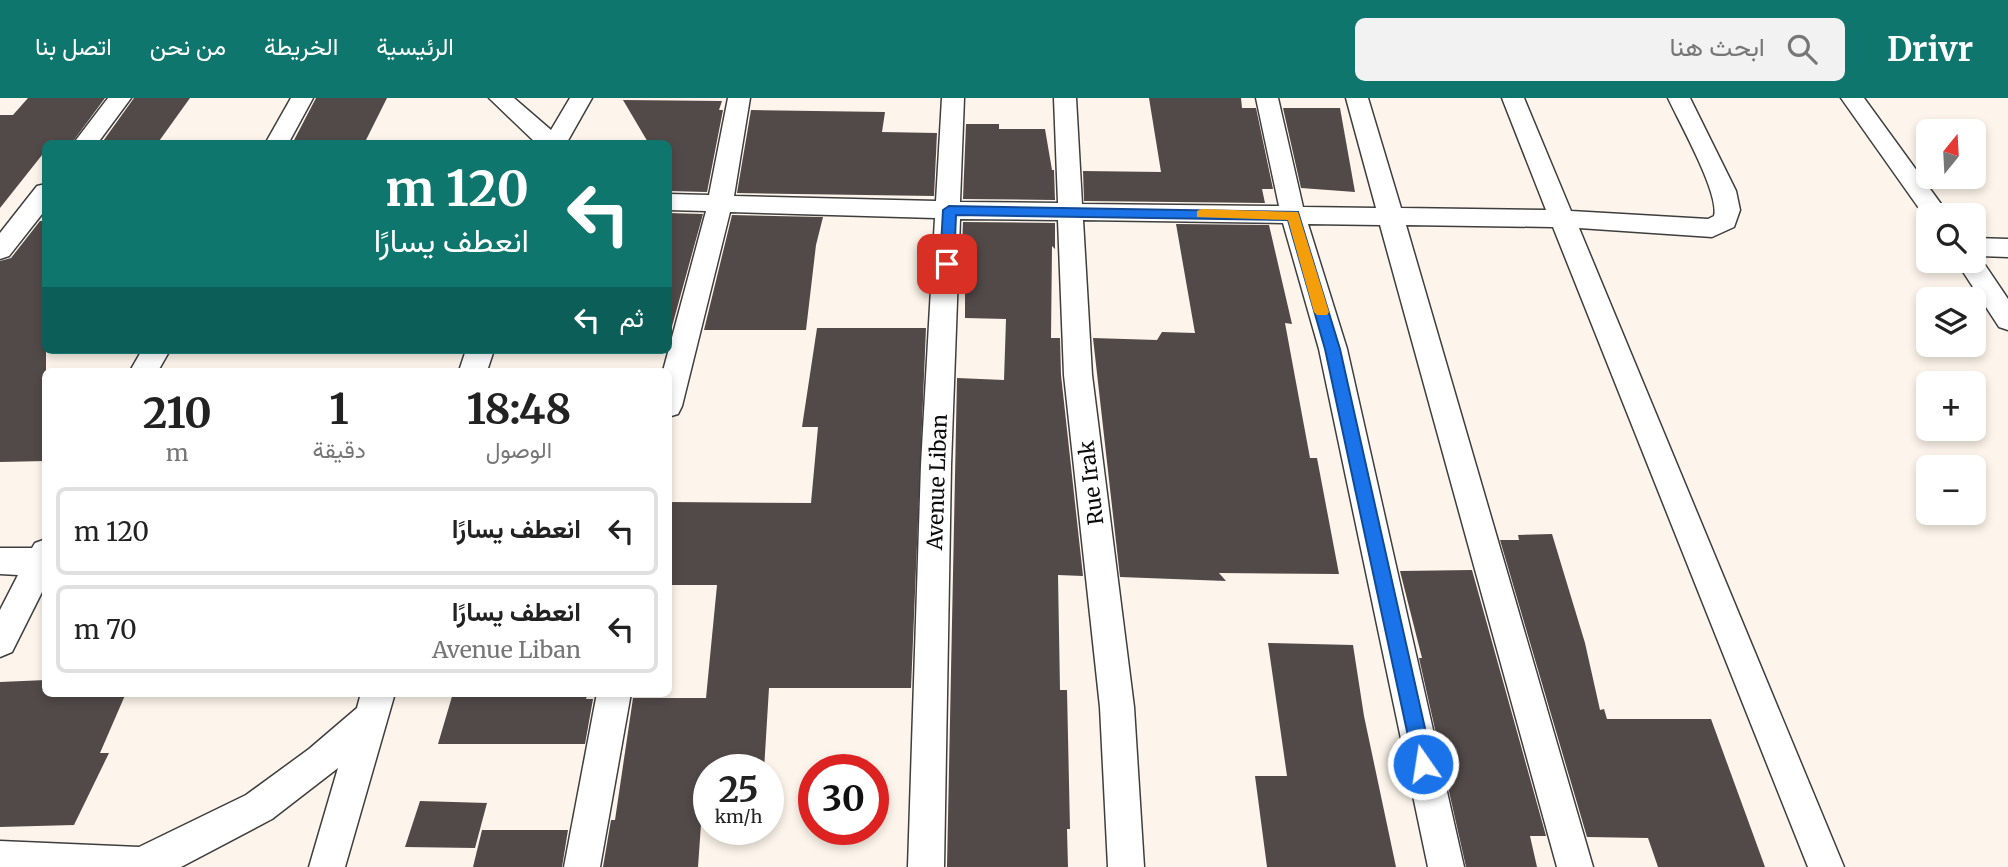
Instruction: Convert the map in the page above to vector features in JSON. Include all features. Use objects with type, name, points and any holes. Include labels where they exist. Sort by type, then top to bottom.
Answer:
[{"type":"street","points":[[87,140],[120,98]]},
{"type":"street","points":[[278,140],[302,98]]},
{"type":"street","points":[[500,98],[548,140]]},
{"type":"street","points":[[555,140],[581,98]]},
{"type":"street","points":[[672,390],[720,204],[739,98]]},
{"type":"street","name":"Avenue Liban","points":[[926,867],[936,465],[953,98]]},
{"type":"street","name":"Rue Irak","points":[[1065,98],[1078,375],[1117,706],[1126,867]]},
{"type":"street","points":[[1267,98],[1293,215],[1333,349],[1446,867]]},
{"type":"street","points":[[1357,98],[1575,867]]},
{"type":"street","points":[[1513,98],[1826,867]]},
{"type":"street","points":[[672,202],[949,210],[1564,219],[1712,228],[1725,221],[1728,210],[1724,191],[1679,98]]},
{"type":"street","points":[[1852,98],[1928,203]]},
{"type":"street","points":[[4,241],[42,197]]},
{"type":"street","points":[[1986,247],[2008,248]]},
{"type":"street","points":[[1977,273],[2008,320]]},
{"type":"street","points":[[0,561],[42,557]]},
{"type":"street","points":[[0,642],[42,559]]},
{"type":"street","points":[[582,867],[613,697]]},
{"type":"street","points":[[0,859],[153,866],[259,807],[321,761],[375,705]]},
{"type":"street","points":[[327,867],[375,705]]},
{"type":"building","points":[[28,98],[105,98],[74,140],[42,140],[42,155],[0,208],[0,115],[13,115]]},
{"type":"building","points":[[134,98],[190,98],[160,140],[104,140]]},
{"type":"building","points":[[316,98],[387,98],[366,140],[294,140]]},
{"type":"building","points":[[1149,98],[1241,98],[1242,108],[1256,108],[1273,189],[1262,189],[1265,203],[1084,201],[1083,171],[1161,172]]},
{"type":"building","points":[[623,100],[722,101],[719,110],[723,110],[707,192],[672,191],[672,140],[647,140]]},
{"type":"building","points":[[1283,108],[1340,108],[1355,192],[1301,188]]},
{"type":"building","points":[[751,110],[885,112],[882,132],[937,133],[934,196],[737,193]]},
{"type":"building","points":[[966,124],[999,124],[999,129],[1045,129],[1054,170],[1055,200],[963,199]]},
{"type":"building","points":[[672,213],[703,214],[672,326]]},
{"type":"building","points":[[732,215],[823,217],[816,245],[806,330],[704,330]]},
{"type":"building","points":[[42,221],[42,354],[46,354],[46,368],[42,368],[42,461],[0,462],[0,261],[11,258]]},
{"type":"building","points":[[963,222],[1055,223],[1055,249],[1052,246],[1051,338],[1060,338],[1061,375],[1083,576],[1058,575],[1060,690],[1067,690],[1070,829],[1067,829],[1068,867],[947,867],[957,378],[1004,380],[1006,319],[965,318],[965,270],[961,270]]},
{"type":"building","points":[[1176,224],[1269,225],[1292,324],[1285,323],[1310,458],[1317,458],[1339,574],[1219,573],[1226,581],[1120,577],[1093,338],[1157,340],[1162,332],[1195,333]]},
{"type":"building","points":[[817,328],[926,328],[911,688],[769,688],[765,754],[693,754],[693,845],[700,845],[698,867],[603,867],[611,820],[615,820],[633,698],[706,698],[717,585],[672,585],[672,502],[811,503],[818,427],[802,427]]},
{"type":"building","points":[[1552,534],[1585,643],[1600,710],[1604,709],[1607,719],[1711,719],[1765,867],[1658,867],[1648,838],[1587,837],[1500,540],[1519,540],[1518,535]]},
{"type":"building","points":[[1472,570],[1546,836],[1530,836],[1537,867],[1466,867],[1419,658],[1422,658],[1400,571]]},
{"type":"building","points":[[1268,643],[1353,645],[1364,716],[1396,867],[1267,867],[1255,776],[1287,776]]},
{"type":"building","points":[[42,680],[42,697],[124,697],[100,753],[109,753],[74,825],[0,827],[0,682]]},
{"type":"building","points":[[452,697],[593,699],[585,744],[438,744]]},
{"type":"building","points":[[420,801],[487,803],[475,848],[405,847]]},
{"type":"building","points":[[482,830],[568,830],[562,867],[473,867]]},
{"type":"slow traffic","points":[[1202,214],[1293,215],[1322,312]]},
{"type":"route","points":[[947,264],[949,210],[1293,215],[1333,349],[1423,764]]}]
